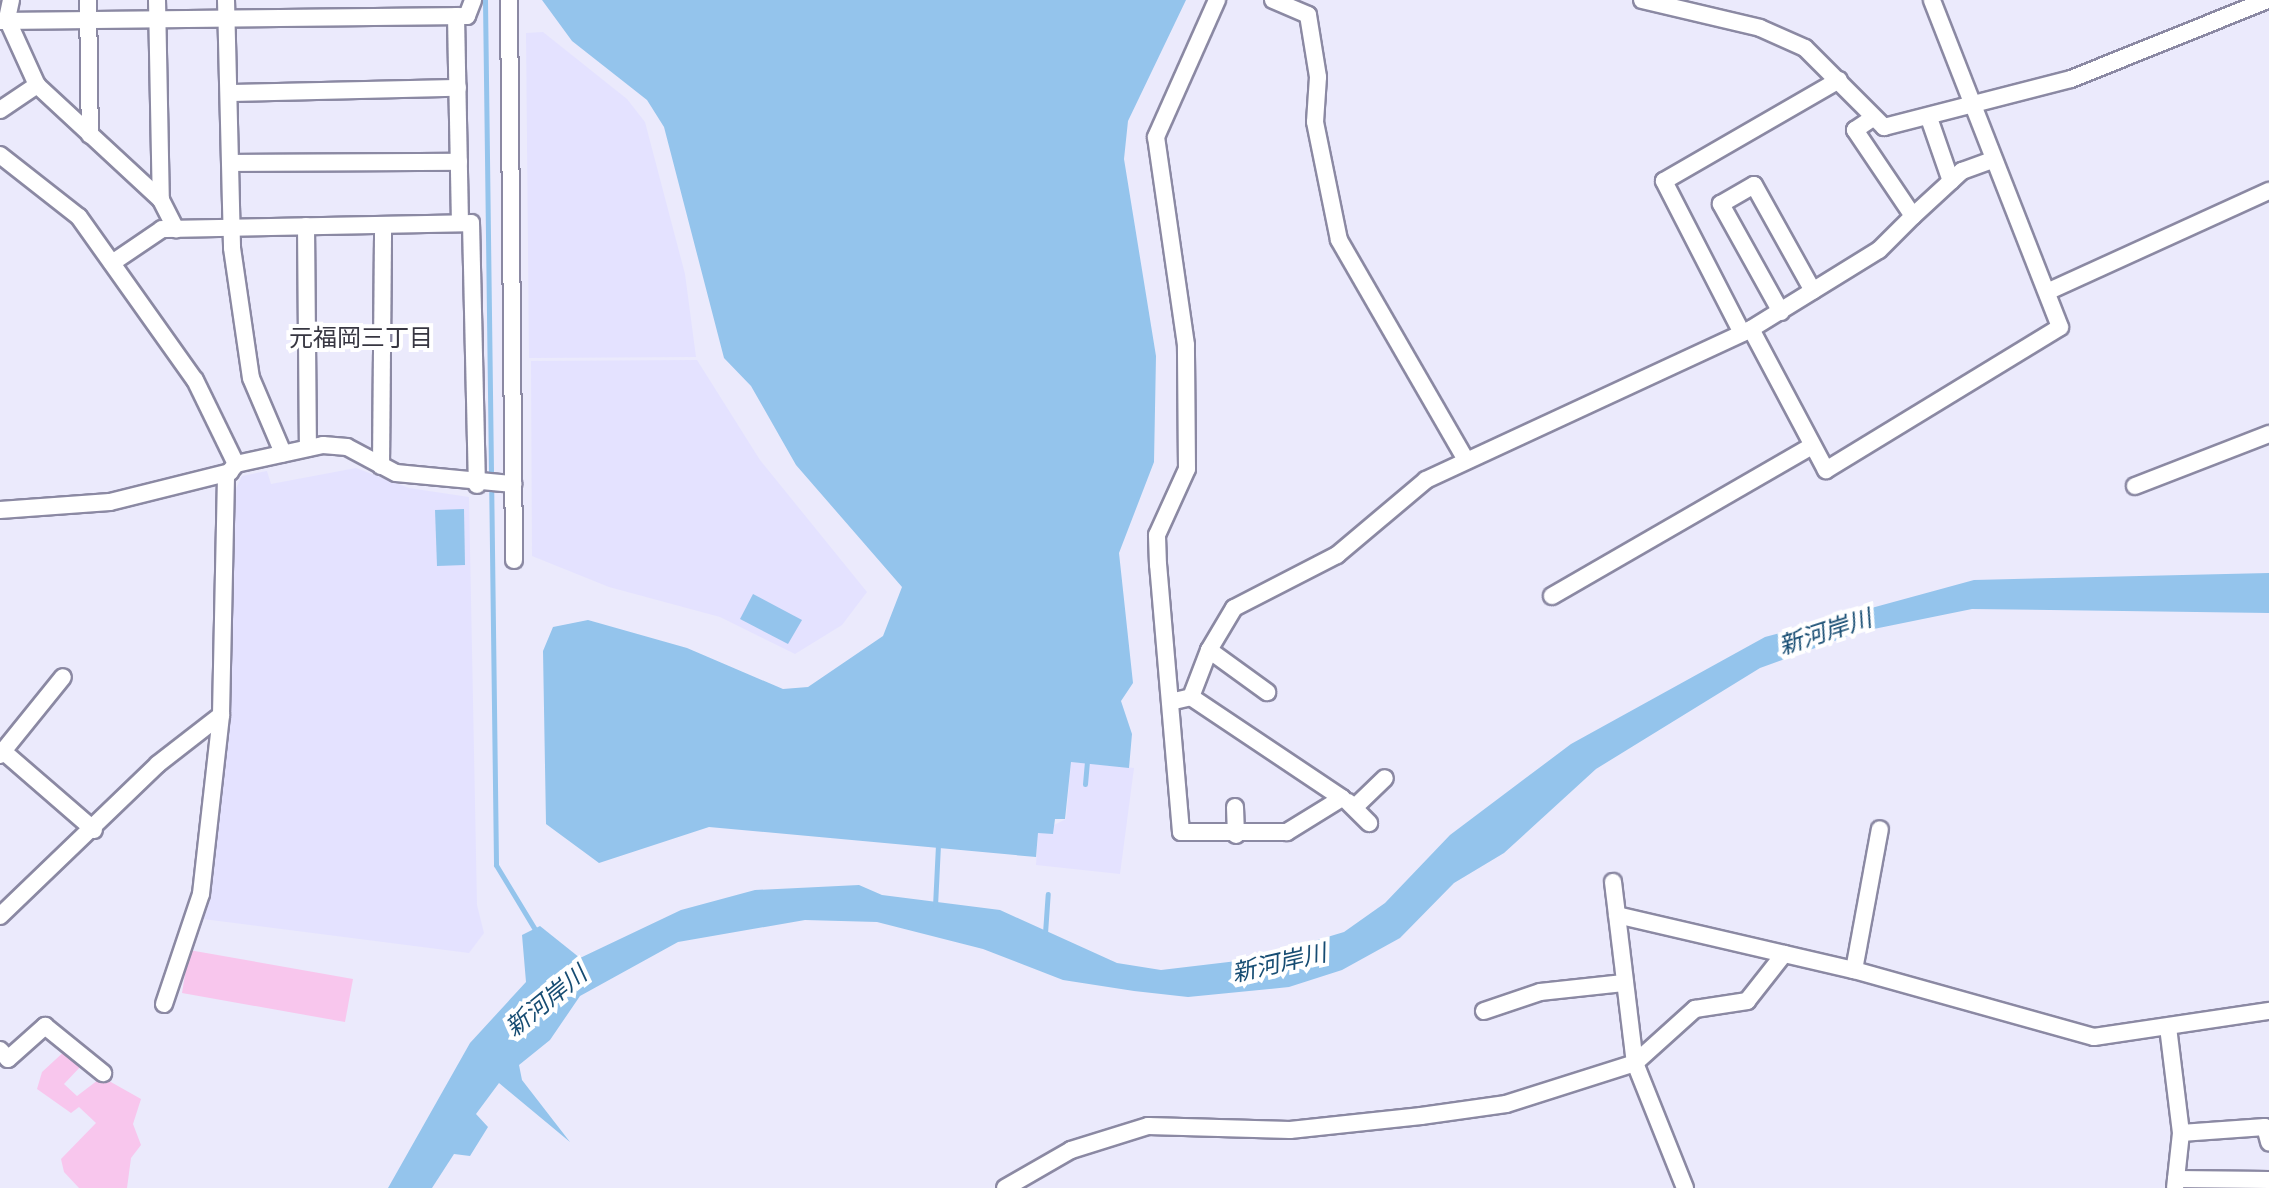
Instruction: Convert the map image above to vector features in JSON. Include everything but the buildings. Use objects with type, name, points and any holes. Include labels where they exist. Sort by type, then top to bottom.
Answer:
[{"type":"street","points":[[11,0],[3,20],[37,85],[161,200],[176,229]]},
{"type":"street","points":[[3,20],[88,8],[425,7],[467,16],[473,0]]},
{"type":"street","points":[[509,0],[514,560]]},
{"type":"street","points":[[1217,0],[1156,137],[1188,407],[1187,469],[1157,535],[1181,832],[1236,835],[1287,832],[1349,802],[1385,778]]},
{"type":"street","points":[[1273,0],[1308,15],[1318,77],[1315,122],[1339,240],[1465,458]]},
{"type":"street","points":[[1839,80],[1664,181],[1810,447],[1826,470],[2060,327],[1932,0]]},
{"type":"street","points":[[1653,1],[1782,36],[1839,80],[1870,120],[1884,127],[1929,118],[2071,79],[2264,1],[2269,22]]},
{"type":"street","points":[[88,8],[90,135]]},
{"type":"street","points":[[157,8],[161,200]]},
{"type":"street","points":[[226,8],[230,229],[251,378],[283,453]]},
{"type":"street","points":[[456,16],[460,223]]},
{"type":"street","points":[[0,110],[37,85]]},
{"type":"street","points":[[229,93],[458,88]]},
{"type":"street","points":[[1929,118],[1951,181]]},
{"type":"street","points":[[1870,120],[1855,130],[1913,216]]},
{"type":"street","points":[[0,155],[79,217],[195,380],[233,468],[221,715],[201,894],[164,1004]]},
{"type":"street","points":[[1191,697],[1209,650],[1234,608],[1337,555],[1426,480],[1465,458],[1747,331],[1781,312],[1879,250],[1951,181],[1993,160]]},
{"type":"street","points":[[230,163],[459,162]]},
{"type":"street","points":[[1781,312],[1721,204],[1754,185],[1813,291]]},
{"type":"street","points":[[2047,292],[2269,191]]},
{"type":"street","points":[[112,263],[162,229],[471,223],[474,236],[477,485]]},
{"type":"street","points":[[381,466],[383,225]]},
{"type":"street","points":[[306,226],[308,448]]},
{"type":"street","points":[[2135,486],[2269,434]]},
{"type":"street","points":[[0,510],[110,502],[308,448],[347,447],[381,466],[477,485],[513,484]]},
{"type":"street","points":[[1552,596],[1810,447]]},
{"type":"street","points":[[1209,650],[1267,692]]},
{"type":"street","points":[[63,677],[2,753],[94,830]]},
{"type":"street","points":[[1170,702],[1191,697],[1349,802],[1369,823]]},
{"type":"street","points":[[0,916],[94,830],[158,764],[221,715]]},
{"type":"street","points":[[1235,807],[1236,835]]},
{"type":"street","points":[[1854,970],[1880,829]]},
{"type":"street","points":[[1613,882],[1635,1063],[1685,1188]]},
{"type":"street","points":[[1617,915],[1854,970],[2094,1037],[2269,1011]]},
{"type":"street","points":[[1005,1188],[1071,1150],[1148,1126],[1290,1130],[1506,1104],[1635,1063],[1695,1009],[1747,1001],[1784,954]]},
{"type":"street","points":[[1484,1011],[1540,992],[1624,983]]},
{"type":"street","points":[[0,1050],[8,1059],[45,1026],[103,1073]]},
{"type":"street","points":[[2168,1027],[2181,1133],[2176,1184],[2269,1180]]},
{"type":"street","points":[[2181,1133],[2265,1127],[2269,1142]]},
{"type":"shaded area","points":[[543,32],[627,99],[645,122],[685,274],[696,357],[529,358],[526,33]]},
{"type":"shaded area","points":[[697,360],[760,460],[867,592],[842,625],[795,654],[720,617],[609,587],[532,556],[531,361]]},
{"type":"shaded area","points":[[356,468],[409,488],[469,497],[477,905],[484,933],[469,953],[203,919],[226,741],[234,493],[242,476],[267,471],[271,484]]},
{"type":"shaded area","points":[[1071,762],[1134,768],[1120,874],[1036,865],[1038,833],[1066,819]]},
{"type":"shaded area","points":[[189,950],[353,979],[345,1022],[182,993]]},
{"type":"shaded area","points":[[68,1048],[82,1065],[64,1084],[77,1096],[102,1077],[141,1099],[133,1124],[141,1145],[131,1158],[127,1188],[79,1188],[64,1172],[61,1159],[96,1123],[79,1107],[71,1113],[37,1089],[42,1072]]},
{"type":"water","points":[[542,0],[1186,0],[1128,121],[1124,159],[1156,356],[1154,462],[1119,553],[1133,683],[1121,701],[1132,734],[1129,768],[1071,762],[1065,819],[1055,819],[1053,834],[1038,833],[1036,857],[709,827],[599,863],[546,824],[543,651],[553,627],[588,620],[687,648],[783,689],[808,687],[883,636],[902,587],[796,465],[751,386],[724,358],[664,127],[647,100],[572,41]]},
{"type":"water","points":[[464,509],[465,565],[437,566],[435,510]]},
{"type":"water","name":"新河岸川","points":[[2269,573],[2269,613],[1972,609],[1859,632],[1760,668],[1596,769],[1504,853],[1454,883],[1400,938],[1342,970],[1289,987],[1188,997],[1063,980],[983,949],[877,922],[805,920],[678,942],[580,996],[550,1040],[519,1065],[522,1080],[570,1142],[499,1083],[476,1114],[488,1127],[470,1156],[454,1154],[432,1188],[388,1188],[470,1043],[526,982],[522,935],[540,926],[580,958],[681,910],[755,890],[859,885],[882,895],[1000,910],[1117,963],[1161,970],[1254,959],[1344,932],[1385,903],[1450,835],[1571,744],[1765,637],[1974,580]]},
{"type":"water","points":[[753,594],[802,620],[788,644],[740,619]]},
{"type":"waterway","points":[[485,0],[496,865],[536,931]]},
{"type":"waterway","points":[[1085,784],[1087,759]]},
{"type":"waterway","points":[[935,906],[938,844]]},
{"type":"waterway","points":[[1045,933],[1048,894]]},
{"type":"district","name":"元福岡三丁目","points":[[361,338]]}]
